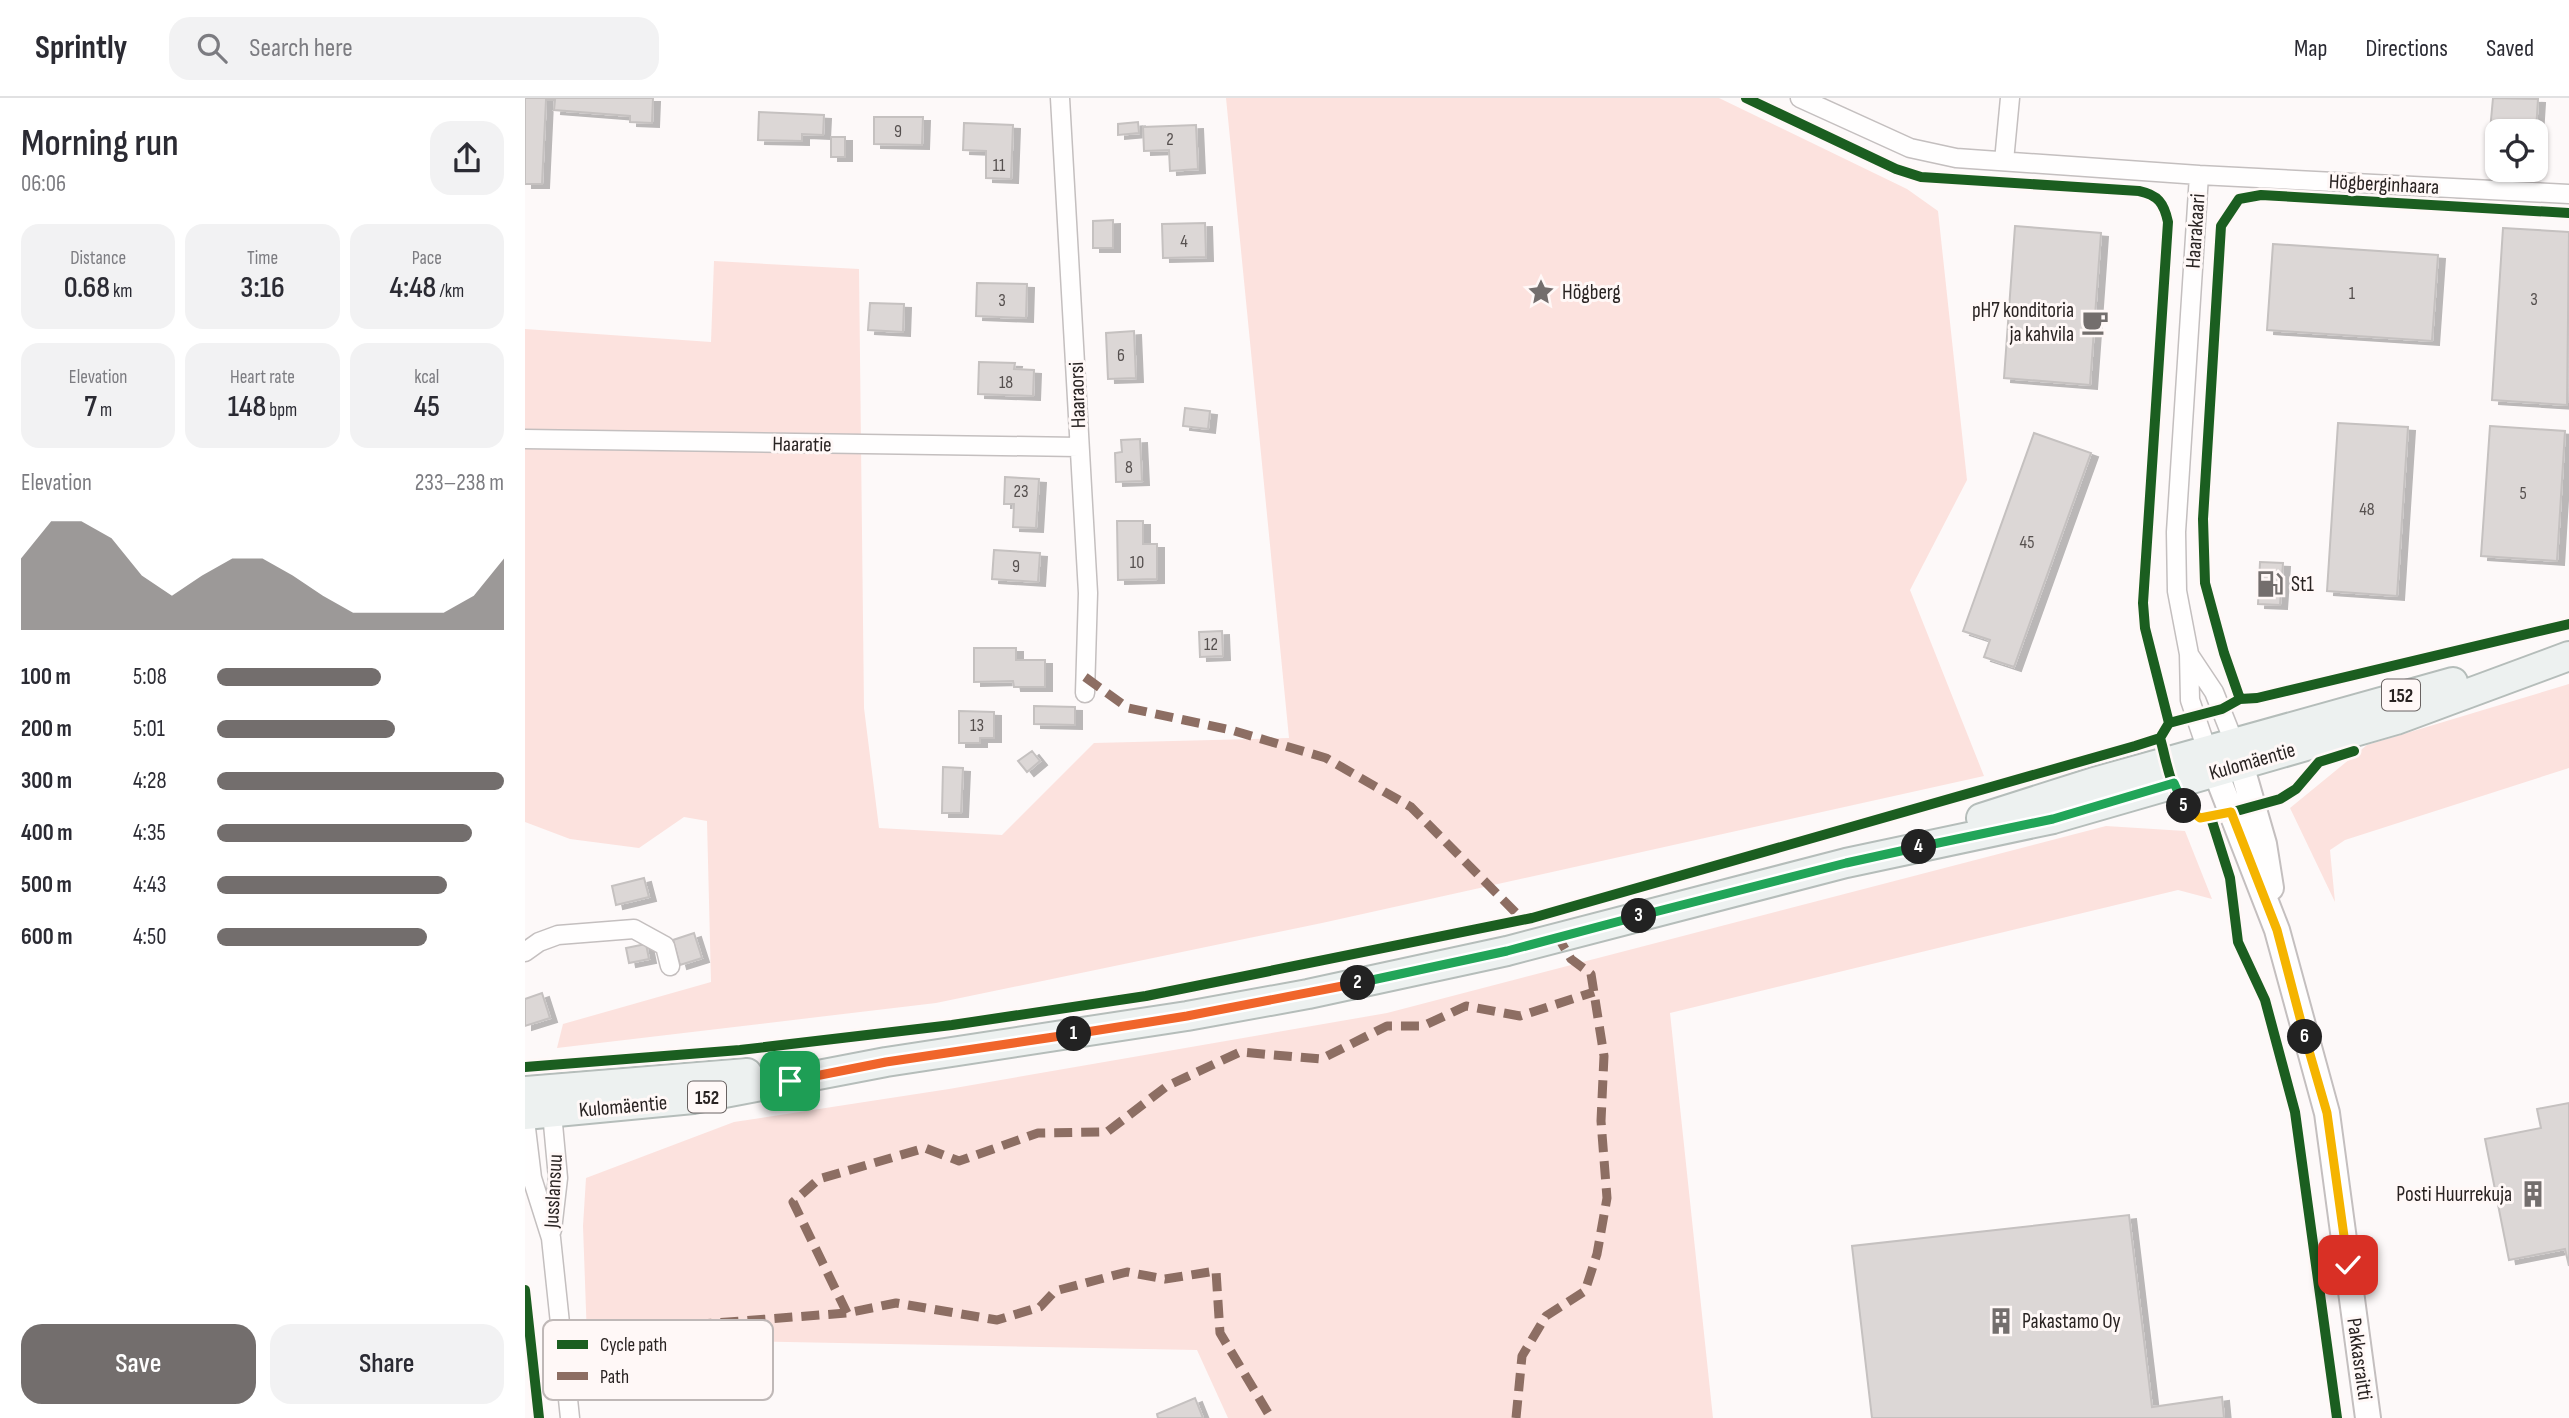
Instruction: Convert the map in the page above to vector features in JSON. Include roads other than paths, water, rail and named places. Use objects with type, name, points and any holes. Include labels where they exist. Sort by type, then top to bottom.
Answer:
[{"type":"main road","name":"Kulomäentie","points":[[531,1107],[886,1062],[1187,1016],[1308,994],[1507,951],[1846,863],[2053,819],[2387,698],[2569,654]]},
{"type":"street","name":"Haaraorsi","points":[[1060,98],[1088,593],[1085,692]]},
{"type":"street","name":"Haarakaari","points":[[1800,98],[1910,148],[1956,158],[2199,175],[2176,532],[2177,591],[2189,654],[2190,700],[2224,757]]},
{"type":"street","points":[[2004,161],[2010,98]]},
{"type":"street","name":"Högberginhaara","points":[[2199,175],[2569,194]]},
{"type":"street","name":"Haaratie","points":[[525,439],[1078,447]]},
{"type":"street","name":"Haarakaari","points":[[2189,654],[2214,692],[2224,757]]},
{"type":"street","name":"Pakkasraitti","points":[[2224,757],[2277,930],[2327,1113],[2368,1418]]},
{"type":"street","points":[[525,952],[539,942],[558,935],[634,929],[665,946],[670,966]]},
{"type":"street","name":"Jusslansuu","points":[[531,1107],[558,1178],[551,1238]]},
{"type":"street","name":"Jusslansuu","points":[[531,1107],[532,1178],[551,1238],[560,1320]]},
{"type":"street","name":"Jusslansuu","points":[[568,1400],[570,1418]]},
{"type":"place","name":"Högberg","points":[[1541,292]]},
{"type":"place","name":"pH7 konditoria ja kahvila","points":[[2095,322]]},
{"type":"place","name":"St1","points":[[2270,584]]},
{"type":"place","name":"Posti Huurrekuja","points":[[2533,1194]]},
{"type":"place","name":"Pakastamo Oy","points":[[2001,1321]]}]
